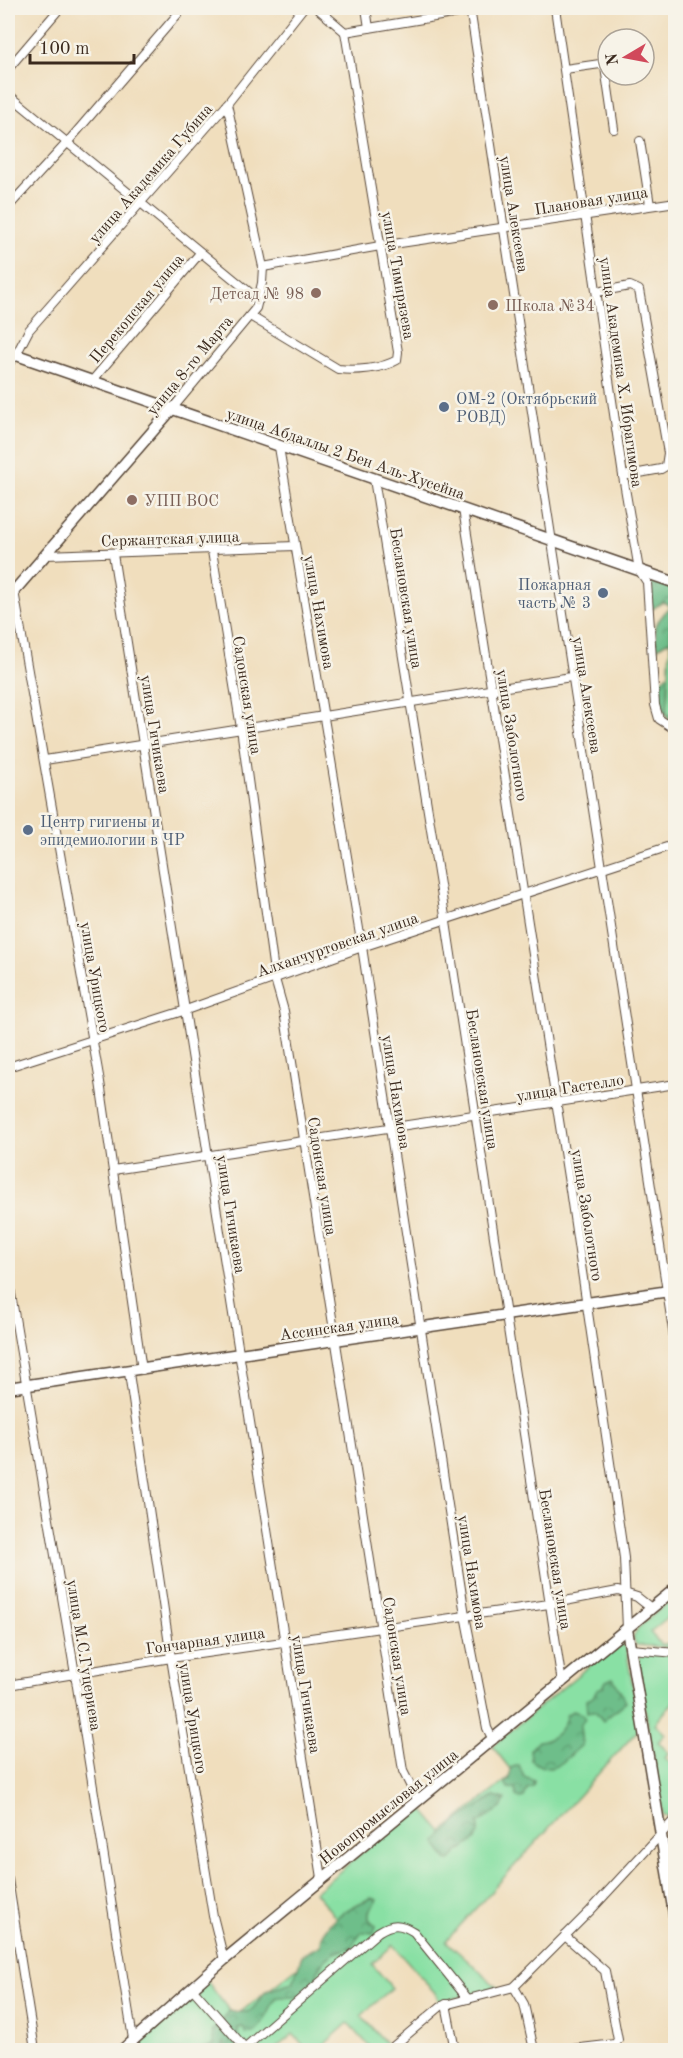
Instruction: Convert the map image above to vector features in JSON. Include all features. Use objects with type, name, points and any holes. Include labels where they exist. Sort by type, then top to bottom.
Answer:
[{"type":"main road","name":"улица Абдаллы 2 Бен Аль-Хусейна","points":[[12,353],[675,583]]},
{"type":"main road","name":"улица 8-го Марта","points":[[11,594],[172,409]]},
{"type":"main road","name":"Ассинская улица","points":[[8,1389],[671,1291]]},
{"type":"main road","name":"Новопромысловая улица","points":[[122,2050],[322,1878],[418,1802],[675,1588]]},
{"type":"main road","name":"улица Заболотного","points":[[627,1629],[659,1836],[675,1922]]},
{"type":"street","points":[[8,69],[60,8]]},
{"type":"street","points":[[8,207],[66,144],[183,8]]},
{"type":"street","name":"улица Академика Губина","points":[[8,364],[12,353],[28,330],[141,205],[227,104],[303,8]]},
{"type":"street","points":[[317,8],[345,32],[470,9],[488,8]]},
{"type":"street","points":[[366,8],[369,28]]},
{"type":"street","name":"улица Академика Х. Ибрагимова","points":[[555,8],[623,476],[639,570],[647,582],[655,705],[659,719],[675,730]]},
{"type":"street","name":"улица Алексеева","points":[[470,9],[634,1091],[671,1291],[675,1350]]},
{"type":"street","name":"улица Тимирязева","points":[[249,316],[338,369],[348,370],[390,364],[397,360],[398,352],[345,32]]},
{"type":"street","points":[[565,69],[600,64],[605,67],[614,129]]},
{"type":"street","points":[[8,94],[66,144],[259,300]]},
{"type":"street","name":"улица 8-го Марта","points":[[172,409],[249,316],[259,300],[263,267],[227,104]]},
{"type":"street","points":[[640,141],[650,205]]},
{"type":"street","name":"Плановая улица","points":[[263,267],[380,246],[675,202]]},
{"type":"street","name":"Перекопская улица","points":[[92,381],[200,253]]},
{"type":"street","points":[[597,292],[630,286],[639,290],[668,453],[666,466],[661,469],[623,476]]},
{"type":"street","name":"улица Нахимова","points":[[279,447],[362,947],[465,1615],[487,1728],[493,1740]]},
{"type":"street","name":"Беслановская улица","points":[[374,479],[446,922],[562,1683]]},
{"type":"street","name":"улица Заболотного","points":[[463,509],[624,1558],[627,1629]]},
{"type":"street","name":"Сержантская улица","points":[[46,555],[212,551],[295,546]]},
{"type":"street","name":"Садонская улица","points":[[212,551],[240,728],[275,979],[284,1011],[403,1771],[418,1802]]},
{"type":"street","name":"улица Гичикаева","points":[[113,554],[322,1878]]},
{"type":"street","name":"улица Урицкого","points":[[11,594],[45,760],[93,1040],[142,1370]]},
{"type":"street","points":[[45,760],[324,714],[571,677]]},
{"type":"street","name":"Алханчуртовская улица","points":[[8,1067],[186,1010],[362,947],[446,922],[521,894],[675,844]]},
{"type":"street","name":"улица Гастелло","points":[[112,1170],[675,1084]]},
{"type":"street","name":"улица М.С.Гуцериева","points":[[8,1276],[133,2039]]},
{"type":"street","name":"улица Урицкого","points":[[129,1372],[171,1658],[213,1916],[224,1960]]},
{"type":"street","points":[[625,1591],[651,1608]]},
{"type":"street","name":"Гончарная улица","points":[[8,1685],[171,1658],[625,1591]]},
{"type":"street","points":[[631,1649],[675,1653]]},
{"type":"street","points":[[389,2050],[428,2015],[447,2004],[514,1987],[675,1818]]},
{"type":"street","points":[[8,1879],[36,2050]]},
{"type":"street","points":[[192,1988],[243,2049],[378,1932],[396,1924],[403,1925],[422,1939],[468,1999]]},
{"type":"street","points":[[564,2050],[618,2042],[605,1971],[565,1935]]},
{"type":"street","points":[[514,1987],[524,2004],[534,2050]]},
{"type":"street","points":[[447,2004],[455,2050]]},
{"type":"green space","points":[[653,580],[666,585],[675,592],[675,637],[656,649],[655,625],[670,606],[663,602],[651,610],[650,588]]},
{"type":"green space","points":[[672,597],[676,598],[675,718],[667,714]]},
{"type":"green space","points":[[675,650],[675,724],[660,705],[659,687],[661,680],[673,671]]},
{"type":"green space","points":[[675,1596],[675,1611],[650,1632],[660,1644],[667,1644],[675,1637],[675,1648],[636,1645],[633,1637],[638,1628]]},
{"type":"green space","points":[[620,1644],[626,1647],[640,1728],[446,1941],[498,1988],[439,2002],[436,1994],[393,1945],[372,1964],[392,1988],[361,2016],[387,2044],[382,2050],[373,2050],[348,2023],[318,2050],[308,2050],[293,2034],[274,2050],[128,2050],[207,1981],[234,2017],[346,1930],[315,1892],[419,1805],[442,1832],[514,1774],[492,1746],[613,1646]]},
{"type":"green space","points":[[640,1653],[675,1655],[675,1700],[655,1724],[665,1734],[658,1742],[669,1753],[665,1758],[675,1767],[675,1814],[671,1817],[663,1815],[638,1666]]},
{"type":"green space","points":[[613,1678],[626,1702],[603,1721],[595,1711],[587,1712],[586,1700],[593,1697],[597,1689],[603,1687],[606,1681]]},
{"type":"green space","points":[[573,1711],[582,1714],[585,1718],[580,1726],[582,1745],[552,1768],[546,1768],[531,1760],[530,1750],[538,1741],[554,1736],[563,1725],[567,1714]]},
{"type":"green space","points":[[519,1765],[524,1777],[534,1781],[533,1787],[527,1789],[524,1797],[520,1798],[516,1796],[515,1789],[508,1788],[505,1782],[510,1779],[510,1768]]},
{"type":"green space","points":[[494,1796],[505,1799],[501,1808],[478,1823],[478,1835],[473,1842],[450,1861],[446,1860],[436,1842],[456,1822]]},
{"type":"green space","points":[[371,1898],[377,1900],[369,1912],[369,1919],[376,1926],[374,1933],[362,1932],[351,1947],[327,1958],[320,1966],[313,1985],[306,1993],[297,1997],[276,1998],[261,2025],[252,2033],[246,2034],[243,2027],[238,2028],[238,2050],[228,2050],[224,2043],[222,2050],[198,2050],[214,2045],[212,2030],[221,2023],[230,2010],[249,2011],[266,1991],[293,1983],[302,1955],[321,1945],[322,1937],[331,1922],[355,1905]]},
{"type":"place","name":"Детсад № 98","points":[[316,293]]},
{"type":"place","name":"Школа №34","points":[[493,305]]},
{"type":"place","name":"ОМ-2 (Октябрьский РОВД)","points":[[444,407]]},
{"type":"place","name":"УПП ВОС","points":[[132,500]]},
{"type":"place","name":"Пожарная часть № 3","points":[[603,593]]},
{"type":"place","name":"Центр гигиены и эпидемиологии в ЧР","points":[[28,830]]}]
